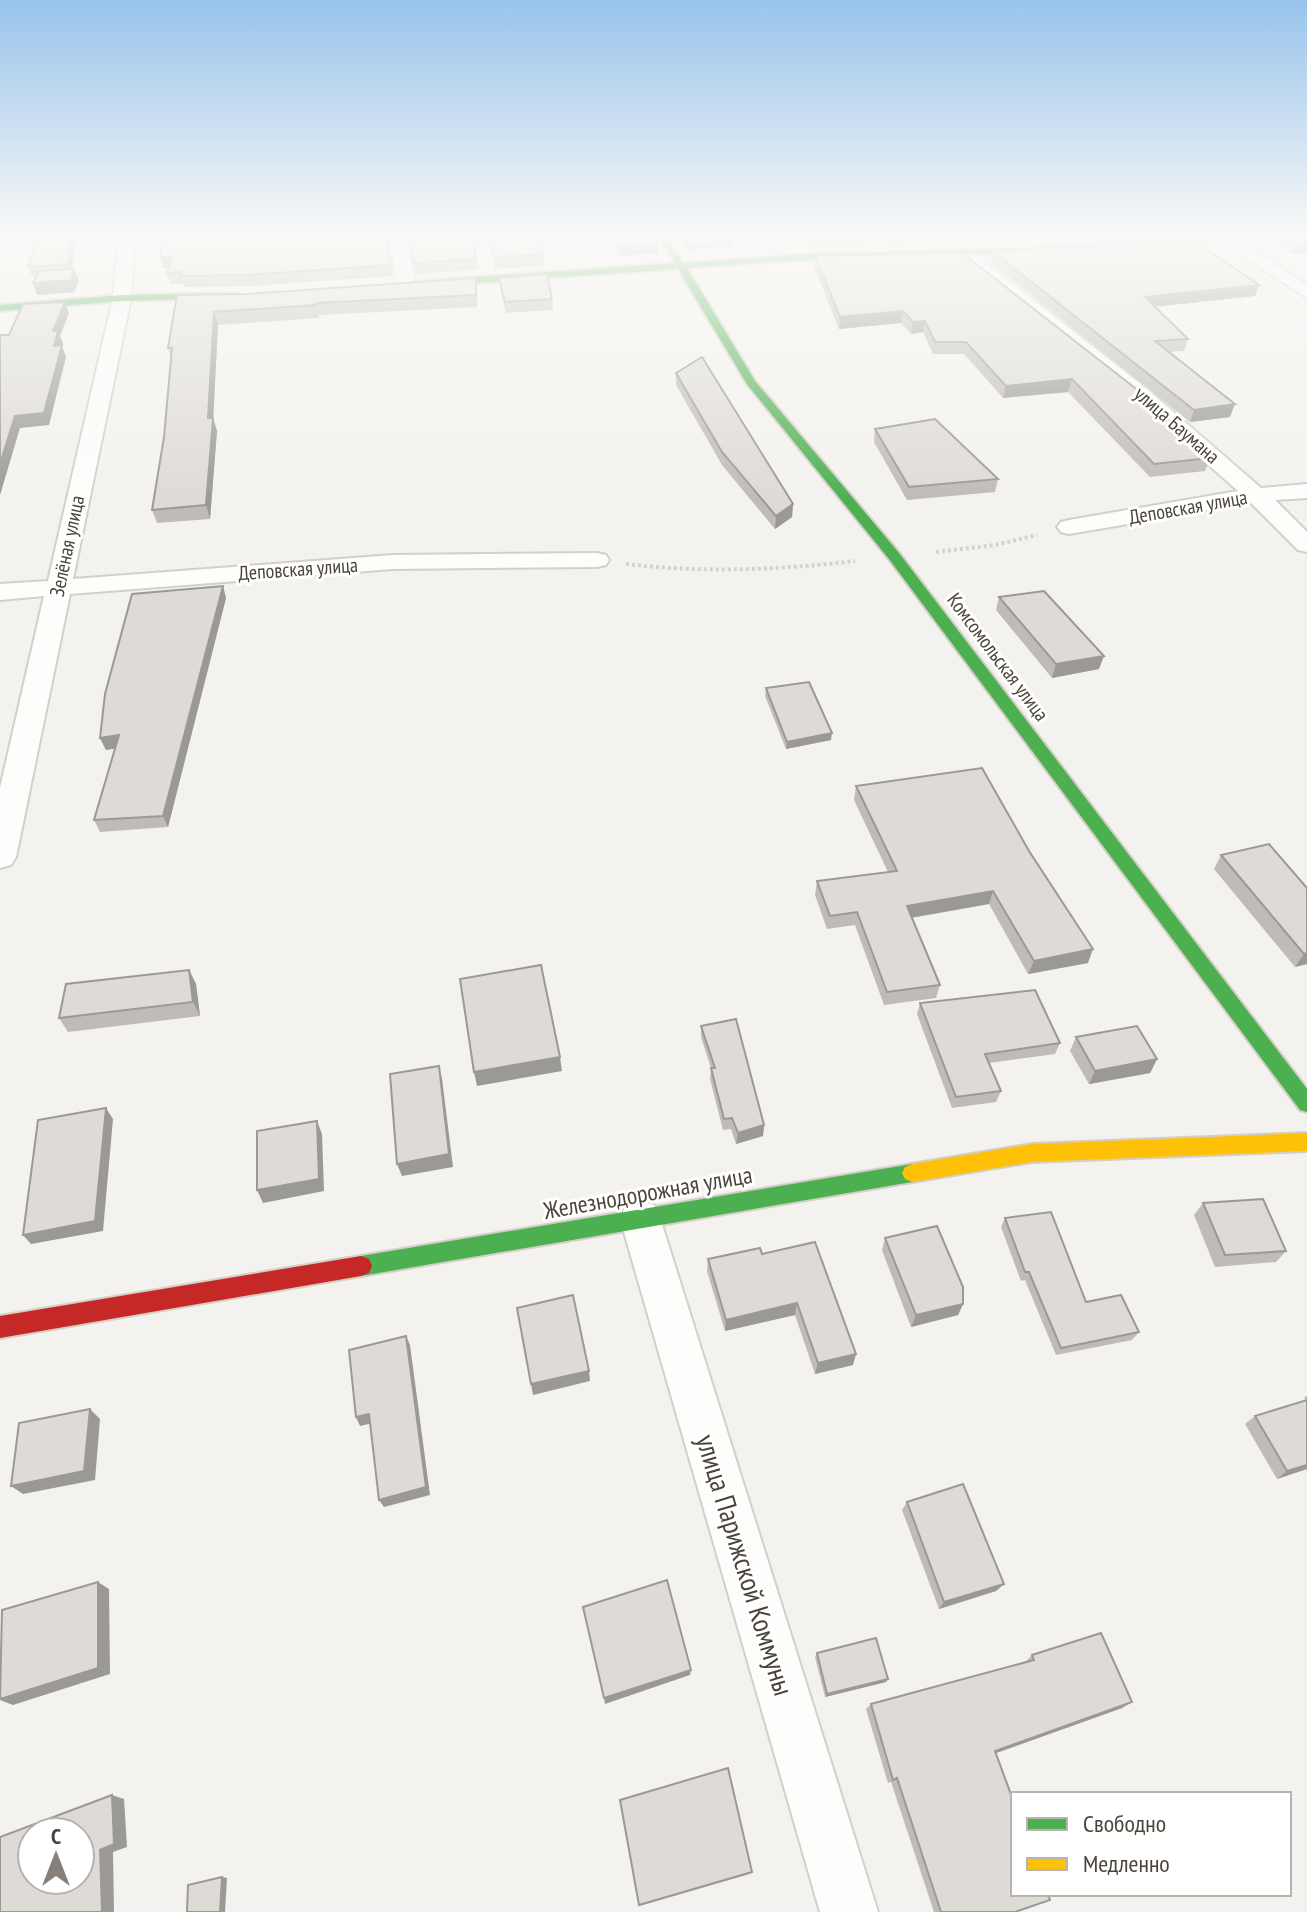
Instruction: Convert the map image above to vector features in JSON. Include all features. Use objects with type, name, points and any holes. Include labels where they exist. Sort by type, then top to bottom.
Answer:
[{"type":"street","name":"Зелёная улица","points":[[0,857],[117,322]]},
{"type":"street","name":"Комсомольская улица","points":[[714,322],[751,382],[894,556],[1307,1104]]},
{"type":"street","name":"улица Баумана","points":[[1051,322],[1138,390],[1258,495],[1307,545]]},
{"type":"street","name":"Деповская улица","points":[[1069,527],[1258,495],[1307,491]]},
{"type":"street","name":"Деповская улица","points":[[0,592],[393,562],[597,560]]},
{"type":"street","name":"Железнодорожная улица","points":[[0,1327],[1032,1153],[1307,1142]]},
{"type":"street","name":"улица Парижской Коммуны","points":[[640,1218],[849,1912]]},
{"type":"path","points":[[597,560],[664,570],[808,567],[995,545],[1069,527]]},
{"type":"building","points":[[15,322],[57,322],[53,331],[58,331],[54,346],[62,345],[44,413],[15,416],[0,464],[0,335],[9,335]]},
{"type":"building","points":[[172,322],[213,322],[208,418],[213,418],[206,505],[152,510],[164,437],[172,348],[168,348]]},
{"type":"building","points":[[926,322],[1051,322],[1135,388],[1210,458],[1154,464],[1072,379],[1006,386],[966,342],[935,342]]},
{"type":"building","points":[[1082,322],[1171,322],[1188,339],[1155,341],[1235,404],[1194,410]]},
{"type":"building","points":[[702,357],[793,504],[776,516],[722,452],[676,373]]},
{"type":"building","points":[[935,419],[998,479],[909,487],[875,429]]},
{"type":"building","points":[[223,586],[163,816],[94,820],[119,735],[100,738],[105,694],[132,594]]},
{"type":"building","points":[[1044,591],[1104,656],[1056,664],[999,597]]},
{"type":"building","points":[[809,682],[832,733],[787,742],[766,688]]},
{"type":"building","points":[[982,768],[1029,851],[1093,949],[1034,961],[993,891],[907,906],[940,985],[887,992],[857,912],[830,916],[817,881],[897,871],[856,786]]},
{"type":"building","points":[[1269,844],[1307,888],[1307,953],[1304,954],[1221,855]]},
{"type":"building","points":[[541,965],[560,1057],[474,1072],[460,979]]},
{"type":"building","points":[[189,970],[193,1002],[59,1018],[66,984]]},
{"type":"building","points":[[1035,990],[1060,1043],[985,1054],[1001,1091],[956,1097],[920,1003]]},
{"type":"building","points":[[736,1019],[764,1125],[738,1133],[732,1118],[724,1119],[711,1068],[715,1068],[701,1026]]},
{"type":"building","points":[[1137,1026],[1157,1059],[1095,1071],[1076,1037]]},
{"type":"building","points":[[439,1066],[449,1154],[397,1164],[390,1074]]},
{"type":"building","points":[[106,1108],[95,1221],[23,1235],[38,1120]]},
{"type":"building","points":[[317,1121],[319,1179],[257,1190],[257,1131]]},
{"type":"building","points":[[1263,1199],[1286,1251],[1225,1255],[1203,1203]]},
{"type":"building","points":[[1051,1212],[1086,1302],[1121,1295],[1139,1332],[1061,1348],[1029,1272],[1025,1272],[1005,1218]]},
{"type":"building","points":[[937,1226],[963,1287],[963,1304],[916,1315],[885,1238]]},
{"type":"building","points":[[815,1242],[856,1354],[818,1363],[797,1303],[726,1320],[708,1259],[760,1248],[762,1254]]},
{"type":"building","points":[[573,1295],[589,1371],[531,1384],[517,1308]]},
{"type":"building","points":[[406,1336],[426,1487],[379,1500],[369,1414],[356,1417],[349,1350]]},
{"type":"building","points":[[1307,1400],[1307,1465],[1287,1471],[1255,1416]]},
{"type":"building","points":[[90,1409],[84,1471],[11,1486],[19,1423]]},
{"type":"building","points":[[963,1484],[1004,1584],[944,1602],[907,1502]]},
{"type":"building","points":[[667,1580],[691,1670],[604,1698],[583,1607]]},
{"type":"building","points":[[98,1582],[98,1668],[0,1699],[2,1610]]},
{"type":"building","points":[[1101,1633],[1132,1702],[995,1751],[1011,1795],[1011,1896],[1049,1896],[1050,1900],[1015,1912],[941,1912],[897,1778],[893,1780],[871,1704],[1034,1660],[1032,1655]]},
{"type":"building","points":[[876,1638],[888,1679],[827,1694],[817,1653]]},
{"type":"building","points":[[728,1768],[752,1872],[639,1905],[620,1800]]},
{"type":"building","points":[[112,1795],[114,1844],[100,1850],[102,1912],[0,1912],[0,1837],[16,1831],[16,1896],[96,1896],[96,1816],[56,1816]]},
{"type":"building","points":[[222,1877],[220,1912],[187,1912],[188,1885]]},
{"type":"traffic: fast","points":[[715,322],[751,382],[894,556],[1307,1104]]},
{"type":"traffic: fast","points":[[361,1266],[912,1173]]},
{"type":"traffic: slow","points":[[912,1173],[1032,1153],[1307,1142]]},
{"type":"traffic: jam","points":[[0,1327],[361,1266]]}]
